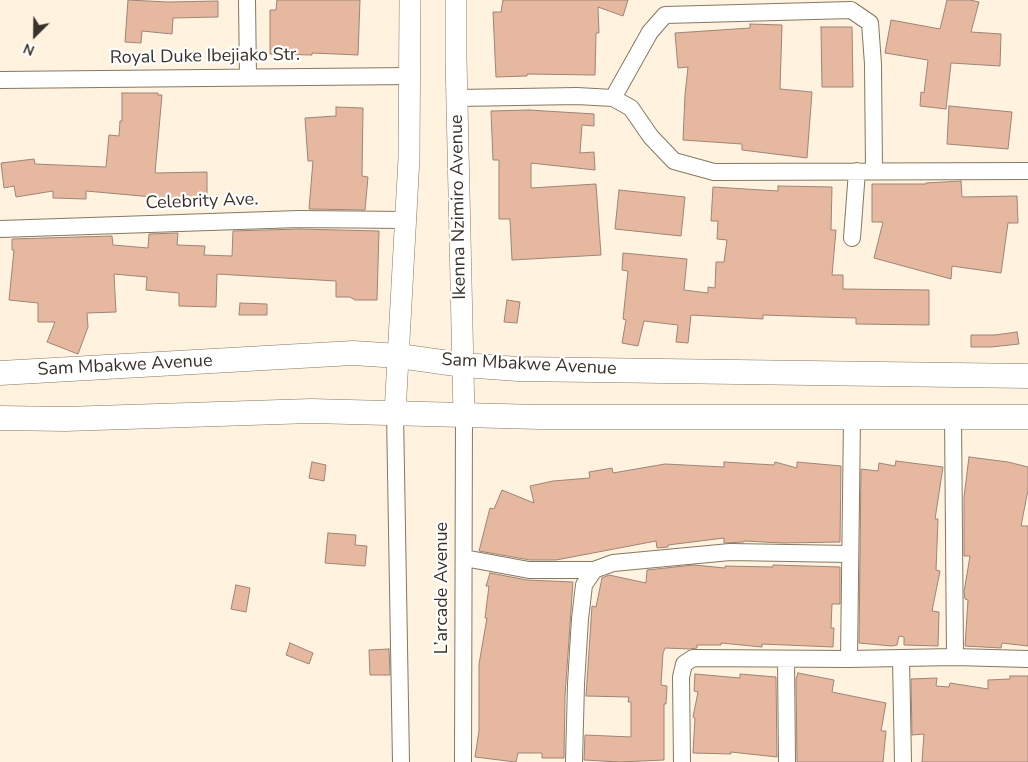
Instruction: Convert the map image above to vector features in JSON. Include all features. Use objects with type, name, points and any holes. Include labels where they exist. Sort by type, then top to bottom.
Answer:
[{"type":"main road","name":"Sam Mbakwe Avenue","points":[[0,373],[353,353],[518,369],[1028,376]]},
{"type":"main road","points":[[0,418],[65,419],[311,411],[549,417],[1028,417]]},
{"type":"street","points":[[247,0],[248,77]]},
{"type":"street","points":[[400,762],[395,413],[410,158],[410,0]]},
{"type":"street","name":"Ikenna Nzimiro Avenue","points":[[456,0],[464,415]]},
{"type":"street","points":[[613,98],[650,32],[665,15],[851,10],[870,23],[873,64],[874,171]]},
{"type":"street","name":"Royal Duke Ibejiako Str.","points":[[0,80],[410,76]]},
{"type":"street","points":[[457,98],[578,96],[613,98],[631,108],[652,137],[674,161],[714,172],[1028,171]]},
{"type":"street","points":[[852,238],[857,171]]},
{"type":"street","name":"Celebrity Ave.","points":[[0,229],[299,219],[406,220]]},
{"type":"street","name":"L’arcade Avenue","points":[[462,762],[464,415]]},
{"type":"street","points":[[849,659],[852,417]]},
{"type":"street","points":[[954,417],[955,657]]},
{"type":"street","points":[[464,558],[529,570],[594,570],[613,563],[730,552],[850,554]]},
{"type":"street","points":[[574,762],[580,619],[584,585],[594,570]]},
{"type":"street","points":[[682,762],[681,677],[684,664],[693,658],[849,659],[955,657],[1028,659]]},
{"type":"street","points":[[901,658],[903,762]]},
{"type":"street","points":[[786,659],[787,762]]},
{"type":"building","points":[[128,0],[168,2],[218,1],[218,17],[173,18],[172,34],[142,31],[141,43],[125,42]]},
{"type":"building","points":[[277,0],[360,0],[358,55],[270,54],[270,10],[276,10]]},
{"type":"building","points":[[503,0],[628,0],[623,16],[598,7],[599,33],[596,33],[595,75],[527,74],[527,76],[496,77],[493,12],[501,12]]},
{"type":"building","points":[[947,0],[979,2],[971,32],[1001,34],[1000,66],[951,63],[946,109],[920,106],[921,92],[924,93],[928,60],[885,53],[891,20],[940,29]]},
{"type":"building","points":[[750,24],[782,25],[780,89],[812,92],[807,158],[742,150],[742,144],[683,140],[688,67],[678,68],[675,33],[750,28]]},
{"type":"building","points":[[821,27],[852,27],[853,87],[822,87]]},
{"type":"building","points":[[122,93],[158,93],[158,95],[162,95],[155,173],[207,172],[207,199],[164,200],[164,198],[86,191],[86,199],[53,198],[53,191],[16,197],[14,186],[4,188],[1,163],[34,159],[35,164],[106,167],[109,135],[119,136],[120,121],[122,121]]},
{"type":"building","points":[[949,106],[1012,112],[1008,149],[947,144]]},
{"type":"building","points":[[336,107],[363,108],[362,176],[368,177],[365,210],[309,209],[313,161],[308,161],[305,118],[336,116]]},
{"type":"building","points":[[529,110],[594,114],[594,126],[582,125],[580,153],[594,152],[595,170],[531,163],[531,188],[596,184],[601,255],[512,260],[510,219],[499,219],[499,160],[493,160],[491,111]]},
{"type":"building","points":[[961,181],[962,197],[1017,196],[1018,223],[1008,223],[1001,273],[952,266],[951,279],[874,258],[883,222],[872,222],[872,184],[926,184]]},
{"type":"building","points":[[778,186],[832,187],[831,230],[836,230],[832,275],[843,275],[843,289],[929,290],[929,325],[856,324],[856,318],[763,315],[763,319],[691,315],[688,343],[676,342],[678,325],[644,321],[638,346],[622,343],[626,320],[623,319],[628,271],[622,270],[623,253],[687,259],[684,290],[708,293],[708,287],[715,288],[716,262],[724,262],[727,240],[717,239],[718,221],[711,221],[713,187],[778,191]]},
{"type":"building","points":[[619,190],[685,197],[681,236],[615,229]]},
{"type":"building","points":[[299,229],[379,231],[377,300],[355,300],[350,297],[336,297],[336,281],[217,274],[216,307],[179,306],[179,293],[146,290],[147,277],[114,274],[116,312],[87,313],[88,327],[78,354],[47,342],[55,322],[38,322],[38,303],[9,300],[14,250],[12,250],[12,239],[112,236],[113,245],[148,248],[149,234],[178,233],[177,245],[205,246],[204,255],[232,256],[233,231]]},
{"type":"building","points":[[507,300],[520,302],[517,323],[504,322]]},
{"type":"building","points":[[240,303],[267,304],[267,315],[239,315]]},
{"type":"building","points":[[1017,332],[1019,344],[971,347],[971,335],[995,335]]},
{"type":"building","points":[[969,457],[1008,462],[1028,467],[1028,490],[1021,526],[1028,526],[1028,646],[1002,643],[1001,648],[965,646],[968,600],[965,599],[964,592],[970,556],[964,556],[964,497]]},
{"type":"building","points":[[896,461],[943,467],[935,519],[938,519],[936,570],[940,571],[932,611],[939,612],[938,646],[904,645],[904,637],[899,636],[897,645],[892,646],[859,643],[861,469],[878,471],[879,463],[895,466]]},
{"type":"building","points":[[312,462],[326,465],[324,481],[309,478]]},
{"type":"building","points":[[724,462],[774,465],[775,462],[797,468],[797,462],[841,466],[840,542],[783,543],[744,541],[724,543],[724,538],[657,548],[656,541],[556,560],[530,560],[479,551],[490,508],[494,509],[502,490],[534,503],[530,486],[553,481],[590,478],[589,472],[612,468],[613,473],[665,464],[724,467]]},
{"type":"building","points":[[328,533],[356,535],[355,545],[367,546],[365,566],[325,563]]},
{"type":"building","points":[[694,565],[725,568],[725,566],[773,567],[773,565],[840,567],[840,604],[832,604],[831,628],[834,628],[833,647],[762,644],[762,647],[721,643],[721,645],[697,645],[697,648],[690,649],[665,648],[661,685],[667,686],[666,704],[664,704],[664,760],[620,762],[584,760],[585,735],[631,737],[631,702],[628,702],[629,697],[586,696],[592,606],[596,607],[602,578],[609,575],[646,583],[647,570]]},
{"type":"building","points":[[490,573],[527,580],[573,582],[565,696],[564,758],[542,758],[542,753],[518,753],[516,762],[475,757],[479,731],[479,664],[487,618],[485,618],[489,586],[486,586]]},
{"type":"building","points":[[236,585],[250,588],[246,612],[231,609]]},
{"type":"building","points":[[290,643],[313,653],[309,664],[286,655]]},
{"type":"building","points":[[389,649],[390,675],[370,675],[369,650]]},
{"type":"building","points":[[798,673],[834,680],[832,692],[886,703],[881,731],[886,731],[883,762],[797,762],[796,679]]},
{"type":"building","points":[[695,674],[740,678],[740,674],[776,677],[777,757],[731,752],[731,754],[693,753],[695,718],[693,717],[698,692],[694,691]]},
{"type":"building","points":[[1010,676],[1028,676],[1028,762],[922,762],[924,734],[912,735],[911,679],[937,678],[936,686],[949,687],[950,683],[988,689],[988,680],[1010,679]]}]
